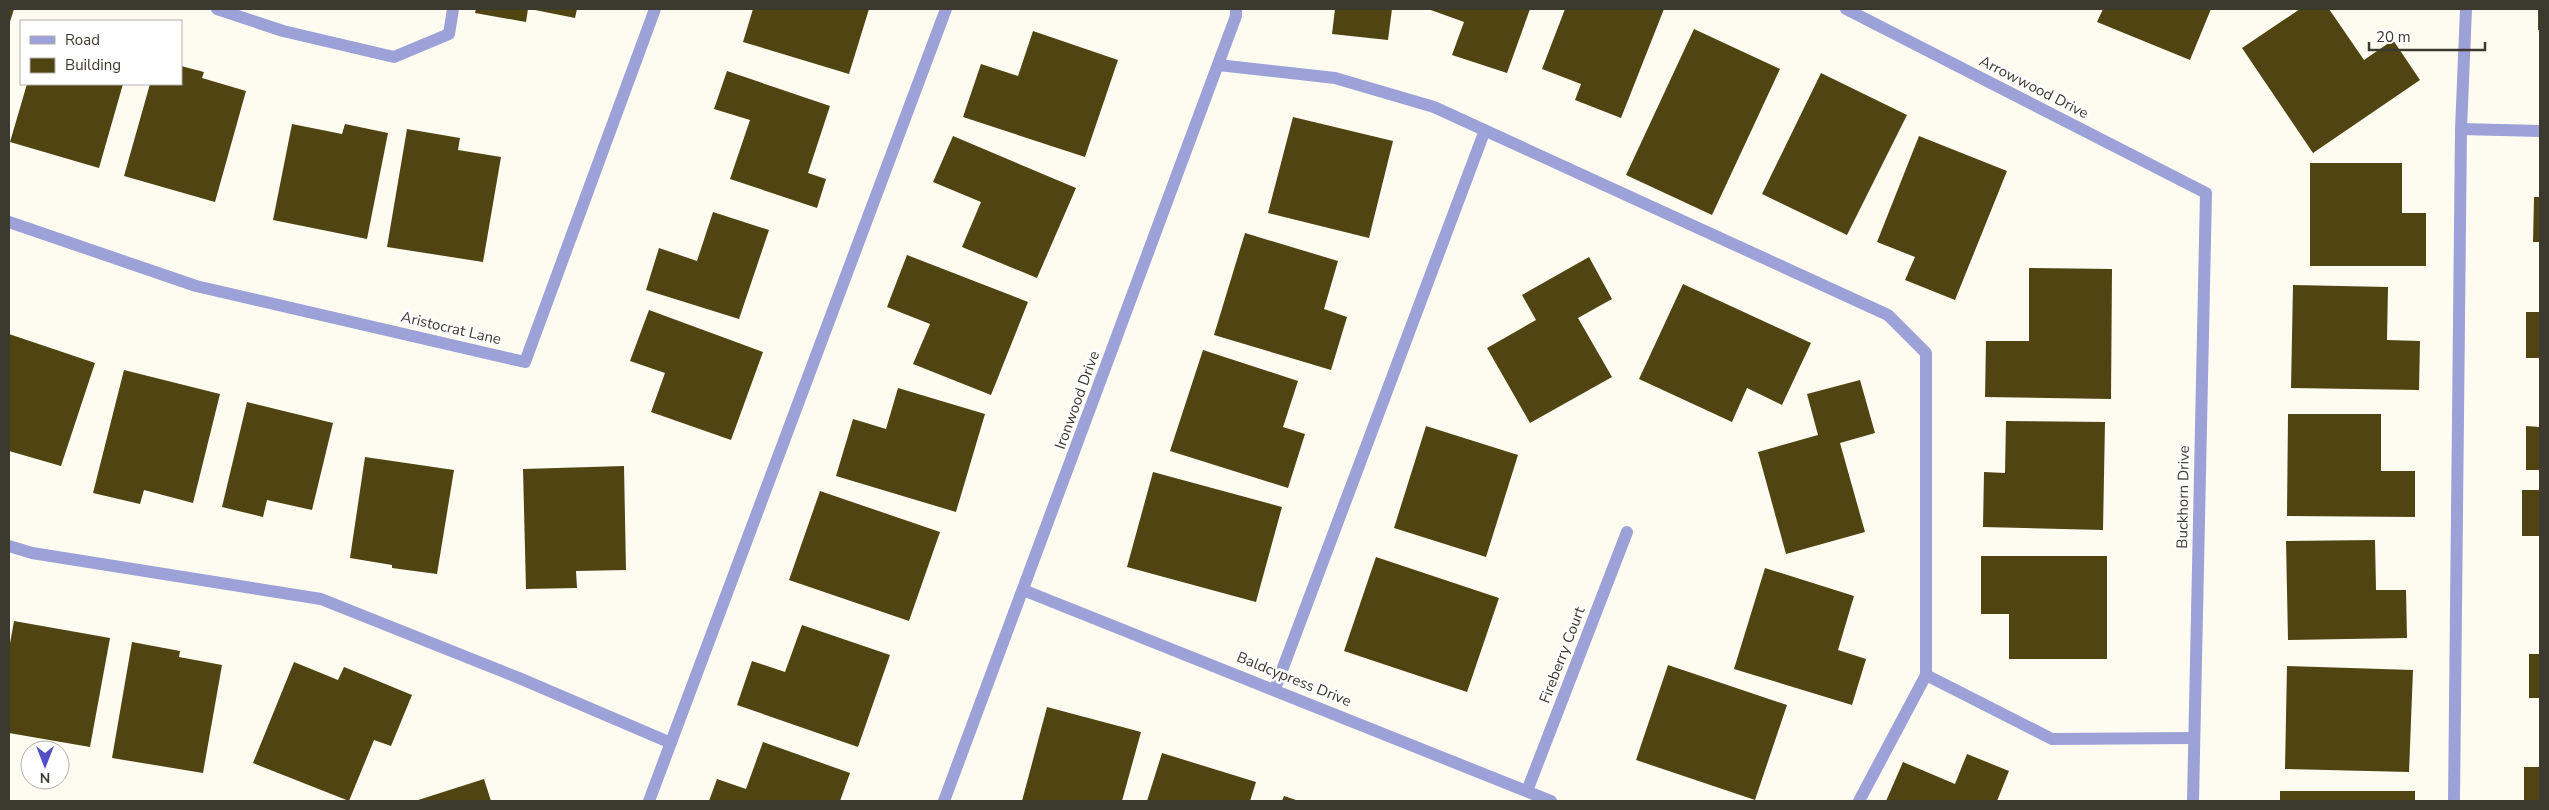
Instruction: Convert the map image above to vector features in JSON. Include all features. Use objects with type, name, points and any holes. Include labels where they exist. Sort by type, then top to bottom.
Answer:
[{"type":"street","points":[[216,9],[283,31],[394,57],[449,34],[453,9]]},
{"type":"street","name":"Aristocrat Lane","points":[[9,222],[196,286],[525,362],[655,9]]},
{"type":"street","points":[[649,801],[946,9]]},
{"type":"street","name":"Ironwood Drive","points":[[944,801],[1218,65],[1236,16],[1236,9]]},
{"type":"street","name":"Arrowwood Drive","points":[[1846,9],[2206,193]]},
{"type":"street","points":[[2454,801],[2461,129],[2466,9]]},
{"type":"street","points":[[1218,65],[1335,78],[1434,107],[1888,315],[1926,353],[1926,675],[1858,801]]},
{"type":"street","points":[[2461,129],[2540,130]]},
{"type":"street","points":[[1275,689],[1484,130]]},
{"type":"street","name":"Buckhorn Drive","points":[[2193,801],[2206,193]]},
{"type":"street","name":"Fireberry Court","points":[[1528,791],[1627,532]]},
{"type":"street","points":[[9,546],[32,553],[321,600],[519,678],[671,744]]},
{"type":"street","name":"Baldcypress Drive","points":[[1024,590],[1552,801]]},
{"type":"street","points":[[1926,675],[2052,739],[2193,738]]},
{"type":"building","points":[[9,9],[14,9],[9,25]]},
{"type":"building","points":[[476,9],[528,9],[526,22],[475,13]]},
{"type":"building","points":[[530,9],[577,9],[575,18]]},
{"type":"building","points":[[753,9],[869,9],[849,74],[743,42]]},
{"type":"building","points":[[1335,9],[1392,9],[1388,40],[1332,34]]},
{"type":"building","points":[[1428,9],[1530,9],[1507,73],[1452,55],[1464,22]]},
{"type":"building","points":[[1565,9],[1664,9],[1621,118],[1575,100],[1581,84],[1542,69]]},
{"type":"building","points":[[2103,9],[2211,9],[2190,60],[2097,22]]},
{"type":"building","points":[[2300,9],[2329,9],[2364,60],[2393,40],[2420,80],[2313,153],[2242,48]]},
{"type":"building","points":[[2538,9],[2540,9],[2540,30],[2538,30]]},
{"type":"building","points":[[1694,29],[1780,69],[1712,215],[1626,175]]},
{"type":"building","points":[[1033,31],[1118,60],[1085,157],[963,117],[981,64],[1018,76]]},
{"type":"building","points":[[182,66],[204,72],[202,78],[246,91],[215,202],[124,176],[150,85],[182,85]]},
{"type":"building","points":[[727,71],[830,106],[808,173],[826,179],[817,208],[730,179],[750,120],[714,109]]},
{"type":"building","points":[[1821,73],[1907,115],[1847,235],[1762,194]]},
{"type":"building","points":[[27,85],[123,85],[99,168],[10,142]]},
{"type":"building","points":[[1293,117],[1393,141],[1369,238],[1268,213]]},
{"type":"building","points":[[292,124],[342,134],[345,124],[388,133],[367,239],[273,220]]},
{"type":"building","points":[[407,129],[460,138],[458,150],[501,157],[483,262],[387,247]]},
{"type":"building","points":[[953,136],[1076,188],[1037,278],[962,247],[981,202],[933,182]]},
{"type":"building","points":[[1919,136],[2007,171],[1955,300],[1905,280],[1915,257],[1877,242]]},
{"type":"building","points":[[2310,163],[2402,163],[2402,213],[2426,213],[2426,266],[2310,266]]},
{"type":"building","points":[[2534,197],[2540,197],[2540,242],[2533,242]]},
{"type":"building","points":[[713,212],[769,230],[739,319],[646,290],[659,248],[697,261]]},
{"type":"building","points":[[1245,233],[1338,261],[1324,309],[1347,317],[1331,370],[1214,335]]},
{"type":"building","points":[[907,255],[1028,302],[991,395],[913,364],[930,324],[887,307]]},
{"type":"building","points":[[1589,257],[1612,299],[1578,318],[1612,377],[1530,423],[1487,348],[1536,320],[1522,295]]},
{"type":"building","points":[[2029,268],[2112,269],[2111,399],[1985,397],[1986,341],[2029,341]]},
{"type":"building","points":[[1683,284],[1811,343],[1782,405],[1747,388],[1732,422],[1639,379]]},
{"type":"building","points":[[2293,285],[2388,287],[2387,340],[2420,341],[2419,390],[2291,388]]},
{"type":"building","points":[[649,310],[763,352],[731,440],[651,412],[665,373],[630,361]]},
{"type":"building","points":[[2526,312],[2540,312],[2540,358],[2526,358]]},
{"type":"building","points":[[9,334],[95,363],[61,466],[9,451]]},
{"type":"building","points":[[1203,350],[1298,381],[1283,427],[1305,434],[1288,488],[1170,451]]},
{"type":"building","points":[[124,370],[220,394],[193,503],[144,490],[140,504],[93,493]]},
{"type":"building","points":[[1860,380],[1875,433],[1840,443],[1865,532],[1786,554],[1758,452],[1818,435],[1807,394]]},
{"type":"building","points":[[898,388],[985,414],[956,512],[836,476],[853,419],[886,429]]},
{"type":"building","points":[[247,402],[333,423],[312,510],[267,500],[263,517],[222,507]]},
{"type":"building","points":[[2288,414],[2381,414],[2381,471],[2415,471],[2415,517],[2287,516]]},
{"type":"building","points":[[2006,421],[2105,422],[2103,530],[1983,527],[1984,472],[2005,473]]},
{"type":"building","points":[[1426,426],[1518,455],[1486,557],[1394,528]]},
{"type":"building","points":[[2526,426],[2540,427],[2540,470],[2526,470]]},
{"type":"building","points":[[365,457],[454,470],[437,574],[392,568],[392,565],[350,558]]},
{"type":"building","points":[[624,466],[626,570],[576,571],[577,588],[526,589],[523,469]]},
{"type":"building","points":[[1153,472],[1282,507],[1256,602],[1127,567]]},
{"type":"building","points":[[2522,490],[2540,490],[2540,536],[2522,536]]},
{"type":"building","points":[[820,491],[940,532],[909,621],[789,580]]},
{"type":"building","points":[[2375,540],[2376,590],[2406,590],[2407,638],[2288,640],[2286,541]]},
{"type":"building","points":[[1981,556],[2107,556],[2107,659],[2009,659],[2009,614],[1981,614]]},
{"type":"building","points":[[1376,557],[1499,598],[1467,692],[1344,651]]},
{"type":"building","points":[[1765,568],[1854,596],[1838,650],[1866,659],[1852,705],[1734,669]]},
{"type":"building","points":[[14,621],[110,638],[90,747],[70,744],[70,740],[50,740],[9,733],[9,649]]},
{"type":"building","points":[[802,625],[890,655],[858,747],[737,705],[752,661],[785,672]]},
{"type":"building","points":[[132,642],[180,651],[179,657],[222,665],[203,773],[112,758]]},
{"type":"building","points":[[2529,654],[2540,654],[2540,698],[2529,698]]},
{"type":"building","points":[[294,662],[338,680],[344,667],[412,695],[391,746],[374,740],[349,801],[253,763]]},
{"type":"building","points":[[1668,665],[1787,705],[1755,800],[1636,760]]},
{"type":"building","points":[[2287,666],[2413,670],[2409,772],[2285,769]]},
{"type":"building","points":[[1047,707],[1141,732],[1122,801],[1022,801]]},
{"type":"building","points":[[763,742],[850,773],[840,801],[709,801],[717,779],[746,789]]},
{"type":"building","points":[[1162,753],[1256,782],[1250,801],[1147,801]]},
{"type":"building","points":[[1967,754],[2009,771],[1997,801],[1886,801],[1903,762],[1955,784]]},
{"type":"building","points":[[2524,767],[2540,767],[2540,801],[2524,801]]},
{"type":"building","points":[[484,779],[491,801],[415,801]]},
{"type":"building","points":[[2280,791],[2415,791],[2415,801],[2280,801]]},
{"type":"building","points":[[1284,796],[1299,801],[1282,801]]}]
